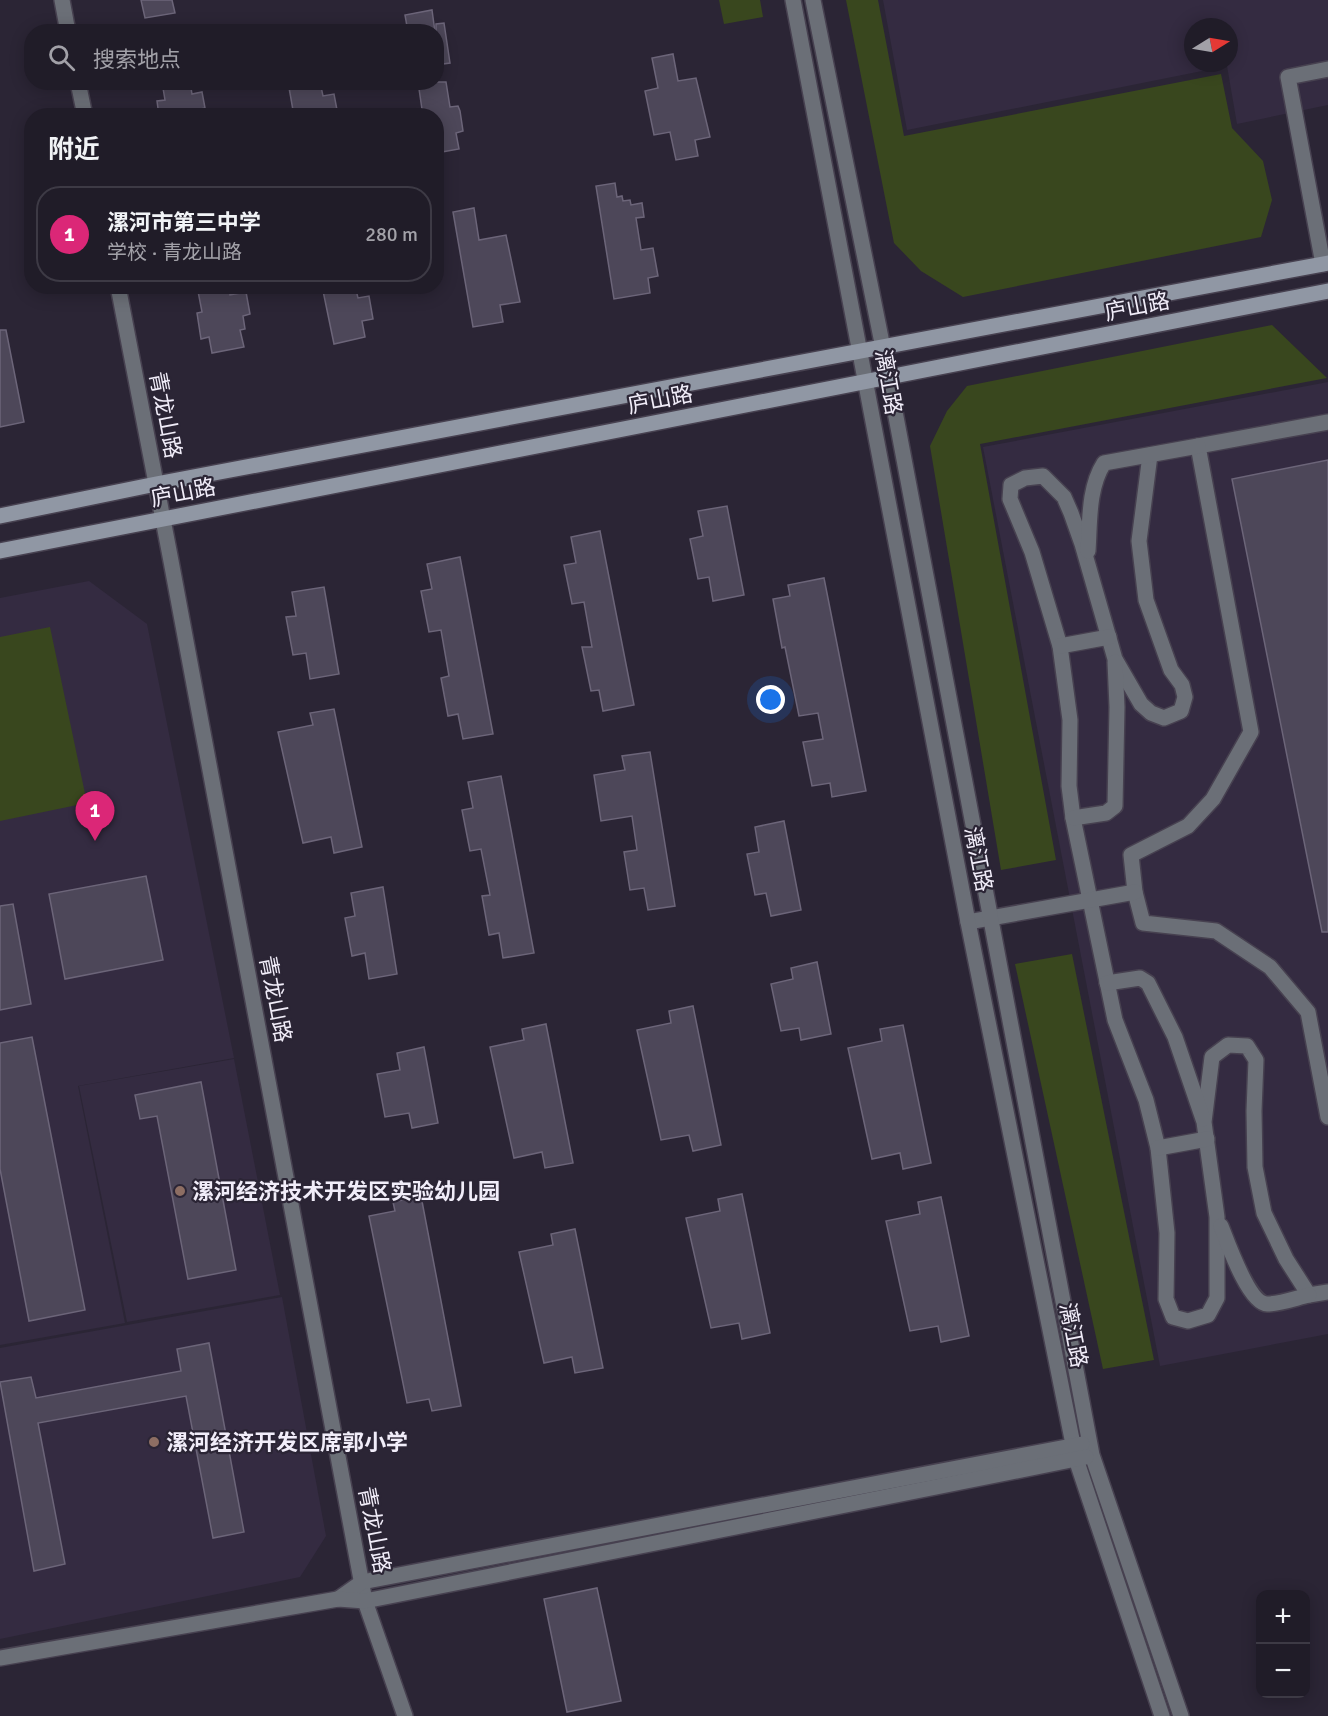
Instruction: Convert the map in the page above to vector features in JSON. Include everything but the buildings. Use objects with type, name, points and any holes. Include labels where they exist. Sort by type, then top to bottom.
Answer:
[{"type":"main road","name":"庐山路","points":[[0,516],[156,484],[1325,263]]},
{"type":"main road","points":[[1325,263],[1328,291]]},
{"type":"main road","name":"庐山路","points":[[0,551],[1328,291]]},
{"type":"street","points":[[62,0],[66,24]]},
{"type":"street","name":"漓江路","points":[[793,0],[968,922],[1075,1452],[1162,1716]]},
{"type":"street","name":"漓江路","points":[[813,0],[883,348],[1091,1449],[1181,1716]]},
{"type":"street","points":[[1325,263],[1288,77],[1328,69]]},
{"type":"street","points":[[80,90],[83,108]]},
{"type":"street","name":"青龙山路","points":[[120,294],[365,1601],[405,1716]]},
{"type":"street","points":[[1087,560],[1096,475],[1104,463],[1328,422]]},
{"type":"street","points":[[1198,446],[1251,732],[1213,799],[1188,826],[1131,855],[1135,892],[1143,923],[1216,931],[1270,967],[1308,1012],[1322,1054],[1328,1117]]},
{"type":"street","points":[[1115,659],[1141,704],[1151,713],[1164,718],[1181,711],[1185,697],[1182,685],[1171,670],[1146,600],[1139,542],[1150,455]]},
{"type":"street","points":[[1073,818],[1106,813],[1114,806],[1117,707],[1115,659],[1087,560],[1064,497],[1043,476],[1025,478],[1011,485],[1010,499],[1032,552],[1060,645],[1070,720],[1069,786],[1073,818],[1107,983],[1115,1020],[1146,1100],[1158,1148],[1167,1233],[1166,1299],[1173,1317],[1188,1322],[1208,1315],[1217,1298],[1217,1217],[1204,1122],[1175,1037],[1148,982],[1140,978],[1107,983]]},
{"type":"street","points":[[1071,513],[1091,510]]},
{"type":"street","points":[[1060,645],[1109,637]]},
{"type":"street","points":[[1117,707],[1141,704]]},
{"type":"street","points":[[968,922],[1135,892]]},
{"type":"street","points":[[1204,1122],[1212,1057],[1228,1045],[1247,1046],[1256,1060],[1255,1167],[1264,1213],[1286,1259],[1309,1295]]},
{"type":"street","points":[[1186,1068],[1212,1063]]},
{"type":"street","points":[[1158,1148],[1207,1139]]},
{"type":"street","points":[[1217,1217],[1238,1269],[1258,1300],[1266,1304],[1328,1292]]},
{"type":"street","points":[[1217,1272],[1238,1269]]},
{"type":"street","points":[[338,1599],[362,1582],[1091,1449]]},
{"type":"street","points":[[0,1658],[338,1599],[365,1601],[1075,1452]]},
{"type":"shaded area","points":[[883,0],[1328,0],[1328,105],[1237,124],[1228,72],[1238,72],[1238,18],[1184,18],[1184,72],[1197,72],[907,130]]},
{"type":"shaded area","points":[[1328,382],[1328,1334],[1160,1366],[983,447]]},
{"type":"shaded area","points":[[89,581],[147,624],[234,1058],[78,1086],[125,1323],[0,1345],[0,598]]},
{"type":"shaded area","name":"漯河经济技术开发区实验幼儿园","points":[[234,1059],[280,1295],[127,1322],[79,1086]]},
{"type":"shaded area","name":"漯河经济开发区席郭小学","points":[[282,1297],[326,1536],[300,1577],[0,1639],[0,1348]]},
{"type":"green space","points":[[719,0],[760,0],[763,17],[724,24]]},
{"type":"green space","points":[[846,0],[878,0],[904,136],[1221,74],[1232,128],[1263,161],[1272,200],[1261,237],[963,297],[921,271],[894,243]]},
{"type":"green space","points":[[1272,325],[1327,378],[980,444],[1056,860],[1001,870],[930,446],[947,411],[967,386]]},
{"type":"green space","points":[[50,627],[87,803],[0,821],[0,637]]},
{"type":"green space","points":[[1072,954],[1154,1360],[1103,1369],[1015,964]]},
{"type":"place","name":"漯河市第三中学","points":[[95,841]]},
{"type":"place","name":"漯河经济技术开发区实验幼儿园","points":[[180,1191]]},
{"type":"place","name":"漯河经济开发区席郭小学","points":[[154,1442]]}]
